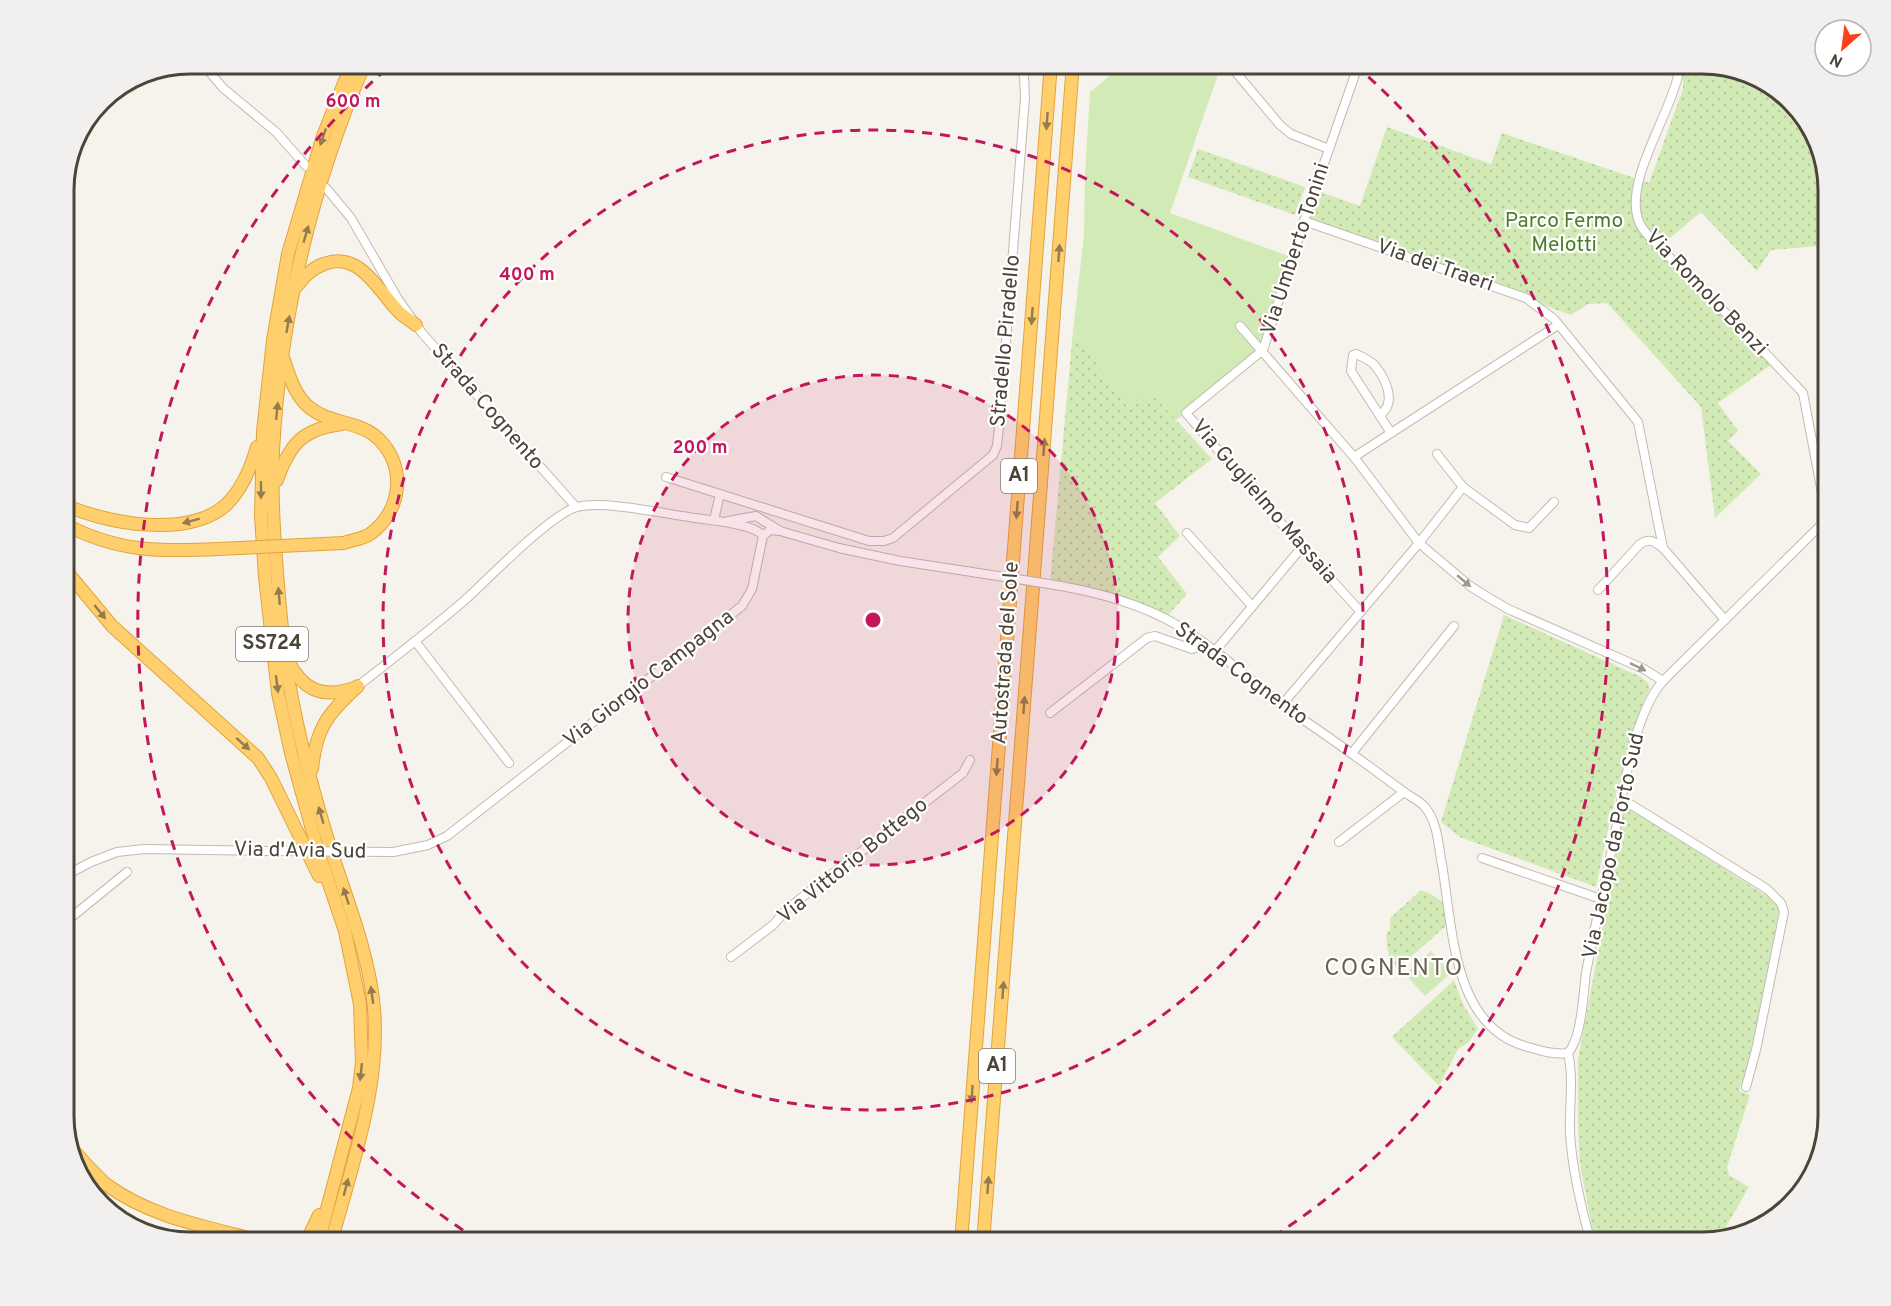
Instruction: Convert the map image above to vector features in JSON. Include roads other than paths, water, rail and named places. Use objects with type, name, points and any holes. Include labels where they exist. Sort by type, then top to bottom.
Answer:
[{"type":"highway","name":"SS724","points":[[321,1232],[354,1112],[362,1062],[360,1004],[345,932],[324,869],[291,753],[278,693],[263,557],[261,516],[263,432],[273,333],[288,254],[323,136],[348,74]]},
{"type":"highway","name":"SS724","points":[[333,1232],[370,1090],[374,1062],[373,999],[366,962],[310,779],[290,690],[275,542],[273,452],[283,357],[300,255],[324,172],[361,74]]},
{"type":"highway","name":"Autostrada del Sole","points":[[962,1232],[1050,74]]},
{"type":"highway","name":"Autostrada del Sole","points":[[984,1232],[1072,74]]},
{"type":"highway","points":[[294,291],[304,277],[321,265],[331,261],[346,261],[364,272],[401,314],[416,325]]},
{"type":"highway","points":[[74,529],[108,542],[138,549],[170,552],[344,543],[368,535],[392,510],[398,482],[392,458],[386,447],[375,436],[364,429],[321,415],[303,401],[295,390],[283,357]]},
{"type":"highway","points":[[273,490],[286,457],[299,439],[316,429],[345,423]]},
{"type":"highway","points":[[74,509],[134,523],[164,525],[190,522],[209,515],[226,504],[242,486],[263,432]]},
{"type":"highway","points":[[74,580],[112,626],[258,758],[271,777],[345,932]]},
{"type":"highway","points":[[285,654],[293,670],[309,688],[333,693],[358,686]]},
{"type":"highway","points":[[310,779],[313,752],[322,725],[339,703],[358,686]]},
{"type":"highway","points":[[81,1159],[92,1172],[108,1185],[145,1207],[165,1215],[227,1232]]},
{"type":"highway","points":[[311,1232],[340,1161]]},
{"type":"street","points":[[211,74],[223,88],[276,132],[306,166]]},
{"type":"street","name":"Stradello Piradello","points":[[720,494],[869,541],[884,541],[893,537],[993,455],[997,446],[1000,417],[1025,98],[1023,74]]},
{"type":"street","name":"Via Umberto Tonini","points":[[1237,74],[1280,125],[1292,134],[1329,148]]},
{"type":"street","name":"Via Umberto Tonini","points":[[1263,350],[1304,221],[1355,74]]},
{"type":"street","name":"Via Romolo Benzi","points":[[1678,74],[1636,185],[1635,211],[1638,221],[1650,237],[1803,393],[1818,471]]},
{"type":"street","name":"Strada Cognento","points":[[326,188],[351,218],[398,299],[416,325],[576,507],[598,505],[718,521],[753,527],[765,534],[770,530],[780,531]]},
{"type":"street","name":"Via dei Traeri","points":[[1304,221],[1526,298],[1558,325],[1638,422],[1663,548],[1725,620]]},
{"type":"street","points":[[1354,457],[1558,325]]},
{"type":"street","points":[[1240,326],[1354,457],[1419,543],[1470,586],[1508,609],[1644,669],[1662,681]]},
{"type":"street","name":"Via Guglielmo Massaia","points":[[1263,350],[1186,413],[1360,610]]},
{"type":"street","points":[[1380,415],[1384,412],[1390,398],[1388,389],[1376,366],[1356,354],[1353,355],[1351,371],[1391,433]]},
{"type":"street","points":[[1437,454],[1463,487],[1515,525],[1529,528],[1554,502]]},
{"type":"street","points":[[666,477],[720,494],[718,521]]},
{"type":"street","points":[[1281,706],[1419,543],[1463,487]]},
{"type":"street","points":[[358,686],[463,602],[561,514],[576,507]]},
{"type":"street","name":"Strada Cognento","points":[[718,521],[732,521],[756,516],[780,531],[795,537],[900,561],[1092,591],[1127,603],[1178,626],[1201,641],[1218,647],[1281,706],[1352,753],[1426,808],[1433,819],[1448,894],[1454,948],[1468,994],[1475,1007],[1500,1035],[1508,1040],[1536,1049],[1561,1054],[1568,1053]]},
{"type":"street","name":"Via Jacopo da Porto Sud","points":[[1589,1232],[1572,1159],[1571,1067],[1568,1053],[1575,1040],[1601,899],[1630,761],[1643,716],[1662,681],[1818,527]]},
{"type":"street","points":[[1187,533],[1252,606]]},
{"type":"street","name":"Via Giorgio Campagna","points":[[521,779],[742,606],[752,589],[765,534]]},
{"type":"street","points":[[1598,590],[1646,540],[1654,541],[1663,548]]},
{"type":"street","points":[[1218,647],[1302,547]]},
{"type":"street","points":[[1352,753],[1454,626]]},
{"type":"street","points":[[1050,712],[1147,638],[1155,636],[1192,649],[1197,647],[1201,641]]},
{"type":"street","points":[[415,641],[509,763]]},
{"type":"street","name":"Via Vittorio Bottego","points":[[731,957],[773,925],[788,909],[963,773],[970,760]]},
{"type":"street","name":"Via d'Avia Sud","points":[[74,871],[117,852],[144,849],[393,852],[428,845],[447,836],[521,779]]},
{"type":"street","points":[[1339,842],[1404,792]]},
{"type":"street","points":[[1622,799],[1767,889],[1781,903],[1784,912],[1780,937],[1746,1087]]},
{"type":"street","points":[[1482,858],[1601,899]]},
{"type":"street","points":[[74,915],[126,872]]},
{"type":"district","name":"COGNENTO","points":[[1394,969]]},
{"type":"park label","name":"Parco Fermo Melotti","points":[[1564,233]]}]
